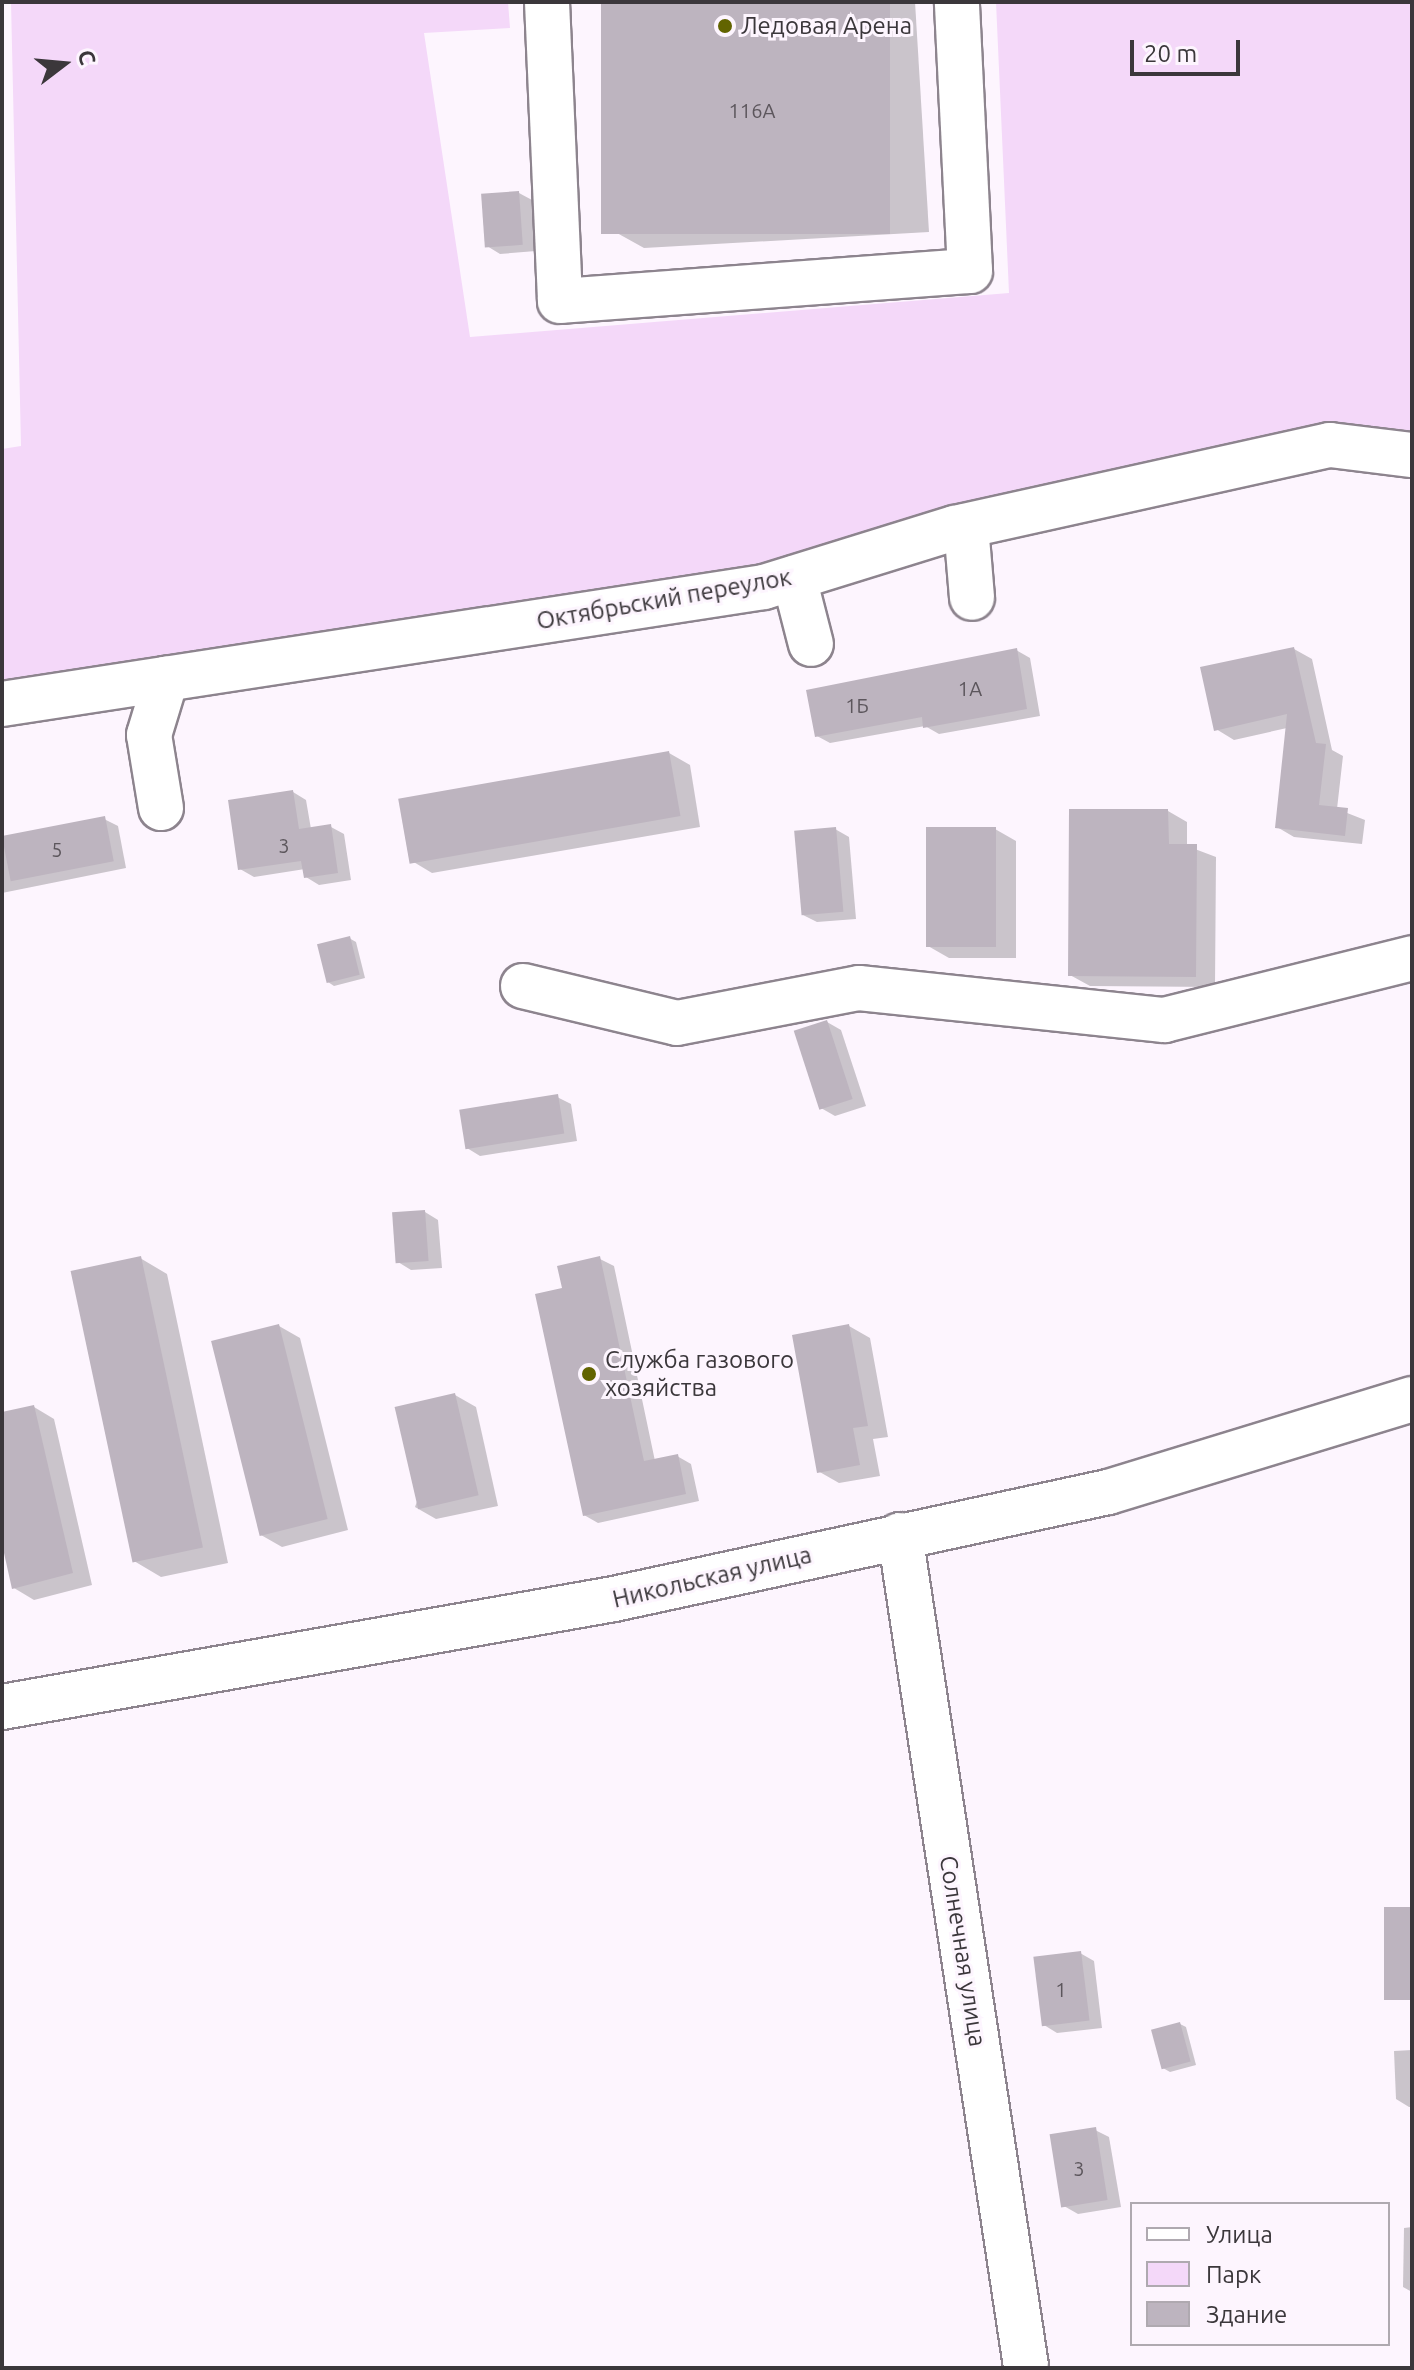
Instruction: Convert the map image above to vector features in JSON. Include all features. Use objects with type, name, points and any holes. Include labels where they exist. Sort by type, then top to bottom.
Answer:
[{"type":"street","points":[[547,2],[560,301],[970,271],[957,2]]},
{"type":"street","name":"Октябрьский переулок","points":[[2,704],[764,587],[966,526],[1330,445],[1412,455]]},
{"type":"street","points":[[966,526],[972,598]]},
{"type":"street","points":[[794,578],[811,644]]},
{"type":"street","points":[[161,808],[149,735],[166,679]]},
{"type":"street","points":[[523,986],[677,1023],[859,988],[1164,1020],[1412,958]]},
{"type":"street","name":"Никольская улица","points":[[2,1707],[614,1599],[1108,1492],[1412,1399]]},
{"type":"street","name":"Солнечная улица","points":[[900,1535],[1026,2366]]},
{"type":"green space","points":[[11,2],[508,2],[510,28],[424,33],[470,337],[1009,293],[996,2],[1412,2],[1412,441],[2,718],[2,449],[21,446]]},
{"type":"building","name":"Ледовая Арена","points":[[601,2],[890,2],[890,234],[601,234]]},
{"type":"building","points":[[519,191],[523,245],[485,248],[481,194]]},
{"type":"building","points":[[1294,647],[1316,743],[1326,744],[1319,805],[1348,808],[1345,836],[1275,828],[1287,714],[1214,731],[1200,667]]},
{"type":"building","points":[[1017,648],[1027,709],[923,728],[922,717],[815,737],[806,690]]},
{"type":"building","points":[[669,751],[680,816],[410,864],[398,799]]},
{"type":"building","points":[[293,790],[299,829],[331,824],[338,873],[304,878],[301,861],[238,870],[228,800]]},
{"type":"building","points":[[1069,809],[1168,809],[1169,844],[1197,844],[1196,977],[1068,976]]},
{"type":"building","points":[[105,816],[114,861],[11,881],[2,836]]},
{"type":"building","points":[[836,827],[843,912],[802,915],[794,831]]},
{"type":"building","points":[[926,827],[996,827],[996,947],[926,947]]},
{"type":"building","points":[[350,936],[360,975],[327,983],[317,944]]},
{"type":"building","points":[[827,1020],[853,1099],[819,1110],[794,1031]]},
{"type":"building","points":[[558,1094],[564,1134],[465,1149],[459,1110]]},
{"type":"building","points":[[425,1210],[429,1261],[396,1263],[392,1212]]},
{"type":"building","points":[[141,1256],[203,1547],[133,1562],[71,1271]]},
{"type":"building","name":"Служба газового хозяйства","points":[[600,1256],[644,1461],[678,1454],[686,1494],[583,1516],[535,1294],[562,1288],[557,1266]]},
{"type":"building","points":[[279,1324],[328,1519],[260,1536],[211,1341]]},
{"type":"building","points":[[849,1324],[868,1426],[853,1428],[860,1465],[817,1473],[792,1335]]},
{"type":"building","points":[[455,1393],[479,1495],[418,1509],[395,1407]]},
{"type":"building","points":[[34,1405],[73,1573],[12,1589],[2,1544],[2,1412]]},
{"type":"building","points":[[1384,1907],[1412,1907],[1412,2000],[1384,2000]]},
{"type":"building","points":[[1081,1951],[1090,2020],[1042,2026],[1033,1957]]},
{"type":"building","points":[[1180,2022],[1191,2062],[1162,2069],[1151,2030]]},
{"type":"building","points":[[1096,2127],[1108,2200],[1061,2207],[1050,2134]]},
{"type":"place","name":"Ледовая Арена","points":[[725,26]]},
{"type":"place","name":"Служба газового хозяйства","points":[[589,1374]]}]
